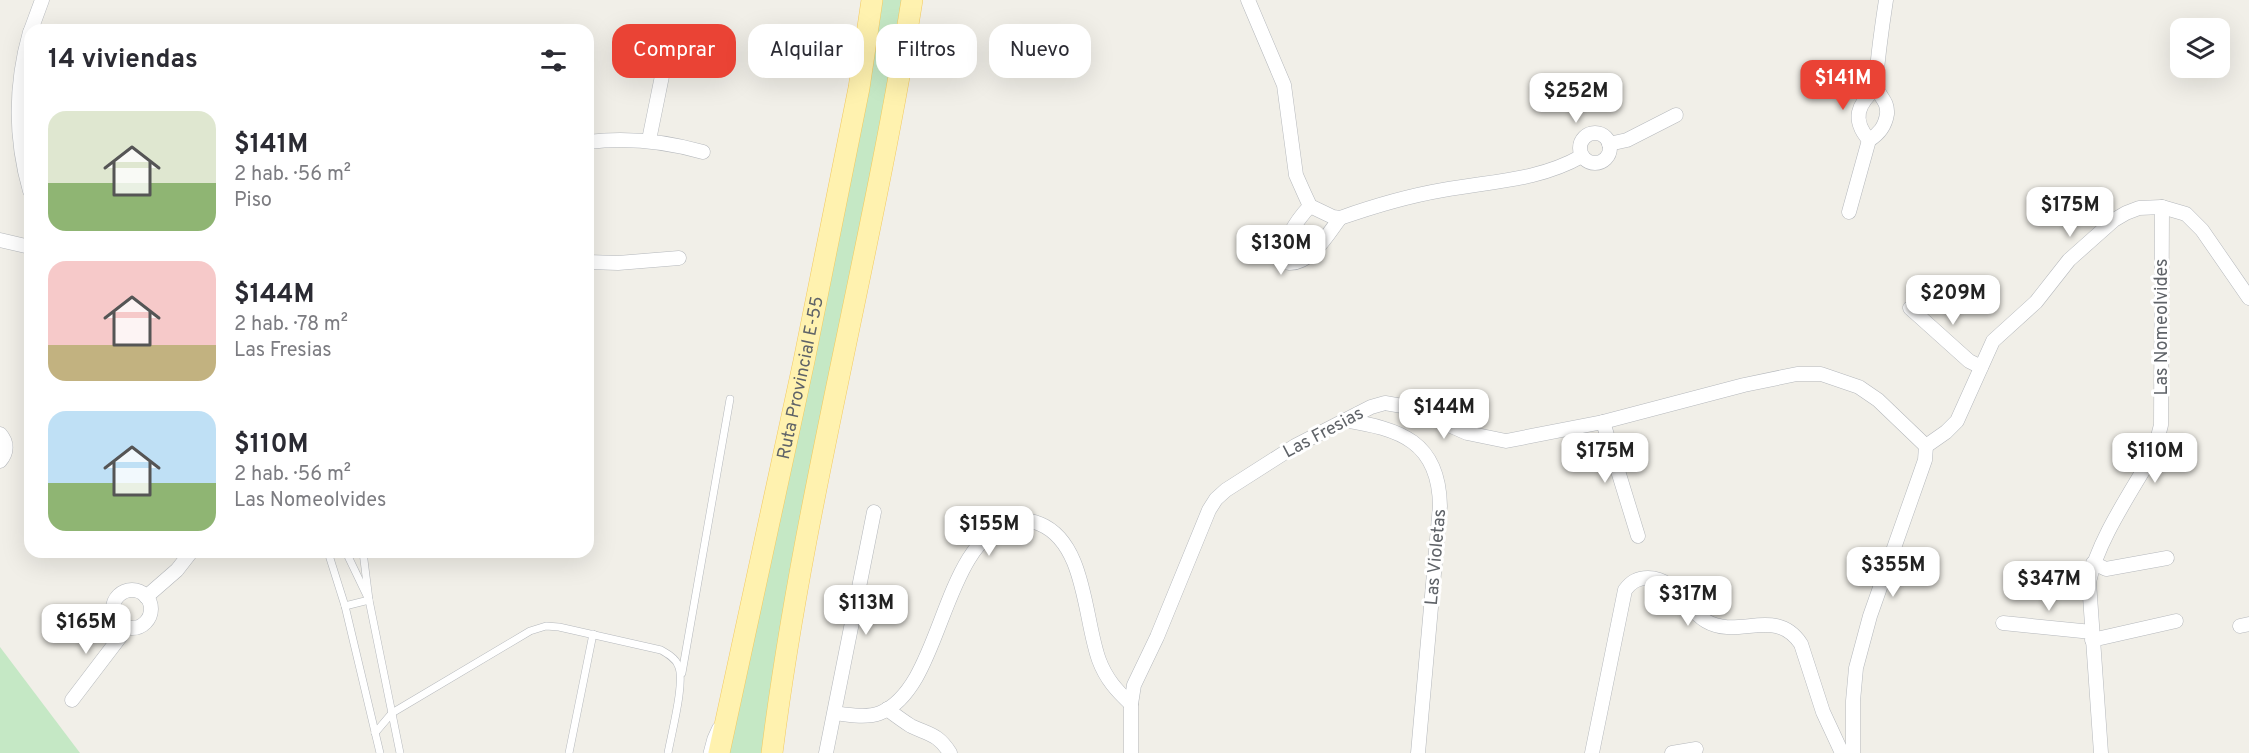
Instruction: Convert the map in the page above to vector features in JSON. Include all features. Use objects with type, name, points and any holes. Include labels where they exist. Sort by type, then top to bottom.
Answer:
[{"type":"main road","name":"Ruta Provincial E-55","points":[[719,753],[804,361],[859,88],[872,0]]},
{"type":"main road","points":[[908,24],[912,0]]},
{"type":"main road","points":[[918,24],[925,0]]},
{"type":"main road","points":[[772,753],[796,592],[900,78]]},
{"type":"street","points":[[33,24],[42,0]]},
{"type":"street","points":[[1248,0],[1284,85],[1296,175],[1311,206],[1333,217],[1340,218],[1401,198],[1542,174],[1582,156]]},
{"type":"street","points":[[1849,212],[1869,140],[1883,128],[1887,115],[1886,104],[1876,88],[1886,0]]},
{"type":"street","points":[[24,59],[19,82],[18,107],[24,171]]},
{"type":"street","points":[[649,140],[662,78]]},
{"type":"street","points":[[1869,140],[1861,128],[1859,110],[1867,96],[1876,88]]},
{"type":"street","points":[[1609,144],[1627,140],[1676,115]]},
{"type":"street","points":[[1597,133],[1602,135],[1609,144],[1607,156],[1599,162],[1590,162],[1582,156],[1580,147],[1587,135],[1597,133]]},
{"type":"street","points":[[594,141],[649,140],[703,152]]},
{"type":"street","points":[[1311,206],[1302,215],[1286,245],[1285,259],[1289,263],[1295,263],[1311,253],[1340,218]]},
{"type":"street","points":[[1853,753],[1853,701],[1856,668],[1884,574],[1925,460],[1926,446],[1957,421],[1993,340],[2036,302],[2069,260],[2114,220],[2139,208],[2162,207],[2186,214],[2196,222],[2249,298]]},
{"type":"street","name":"Las Nomeolvides","points":[[2101,753],[2089,582],[2093,563],[2159,439],[2161,425],[2162,207]]},
{"type":"street","points":[[0,240],[24,246]]},
{"type":"street","points":[[594,262],[618,263],[680,258]]},
{"type":"street","points":[[1910,308],[1969,362],[1981,367]]},
{"type":"street","name":"Las Fresias","points":[[1131,753],[1131,704],[1134,685],[1157,637],[1209,510],[1216,499],[1264,464],[1371,407],[1385,403],[1398,404],[1467,433],[1506,441],[1602,422],[1744,385],[1808,373],[1841,380],[1859,387],[1878,400],[1926,446]]},
{"type":"street","name":"Las Violetas","points":[[1344,420],[1392,430],[1407,439],[1427,456],[1435,470],[1439,486],[1440,506],[1418,753]]},
{"type":"street","points":[[1602,422],[1638,536]]},
{"type":"street","points":[[0,434],[6,443],[6,449],[0,461]]},
{"type":"street","points":[[826,753],[874,512]]},
{"type":"street","points":[[835,713],[855,716],[878,714],[903,696],[918,673],[968,559],[985,536],[999,525],[1019,520],[1051,529],[1069,549],[1077,569],[1099,661],[1108,681],[1131,704]]},
{"type":"street","points":[[146,597],[177,570],[186,558]]},
{"type":"street","points":[[2093,563],[2106,570],[2167,558]]},
{"type":"street","points":[[1592,753],[1624,590],[1630,582],[1642,578],[1665,581],[1706,621],[1718,626],[1774,624],[1794,634],[1801,644],[1823,712],[1842,753]]},
{"type":"street","points":[[136,591],[146,597],[151,608],[148,620],[137,627],[125,627],[114,613],[116,601],[119,596],[136,591]]},
{"type":"street","points":[[2003,623],[2092,636],[2176,621]]},
{"type":"street","points":[[72,700],[120,637],[125,627]]},
{"type":"street","points":[[887,709],[913,727],[931,733],[943,742],[950,753]]},
{"type":"street","points":[[1672,753],[1696,749]]},
{"type":"lane","points":[[668,753],[730,399]]},
{"type":"lane","points":[[330,558],[345,606],[380,753]]},
{"type":"lane","points":[[349,558],[369,600]]},
{"type":"lane","points":[[364,558],[369,600],[400,753]]},
{"type":"lane","points":[[345,606],[369,600]]},
{"type":"lane","points":[[375,733],[393,713],[530,631],[546,626],[662,650],[670,655],[679,666],[681,679]]},
{"type":"lane","points":[[569,753],[592,634]]},
{"type":"lane","points":[[707,753],[711,738],[732,698]]},
{"type":"green space","points":[[881,0],[904,0],[900,24],[876,24]]},
{"type":"green space","points":[[876,25],[876,78],[889,78],[763,753],[729,753]]},
{"type":"green space","points":[[0,647],[80,753],[0,753]]}]
